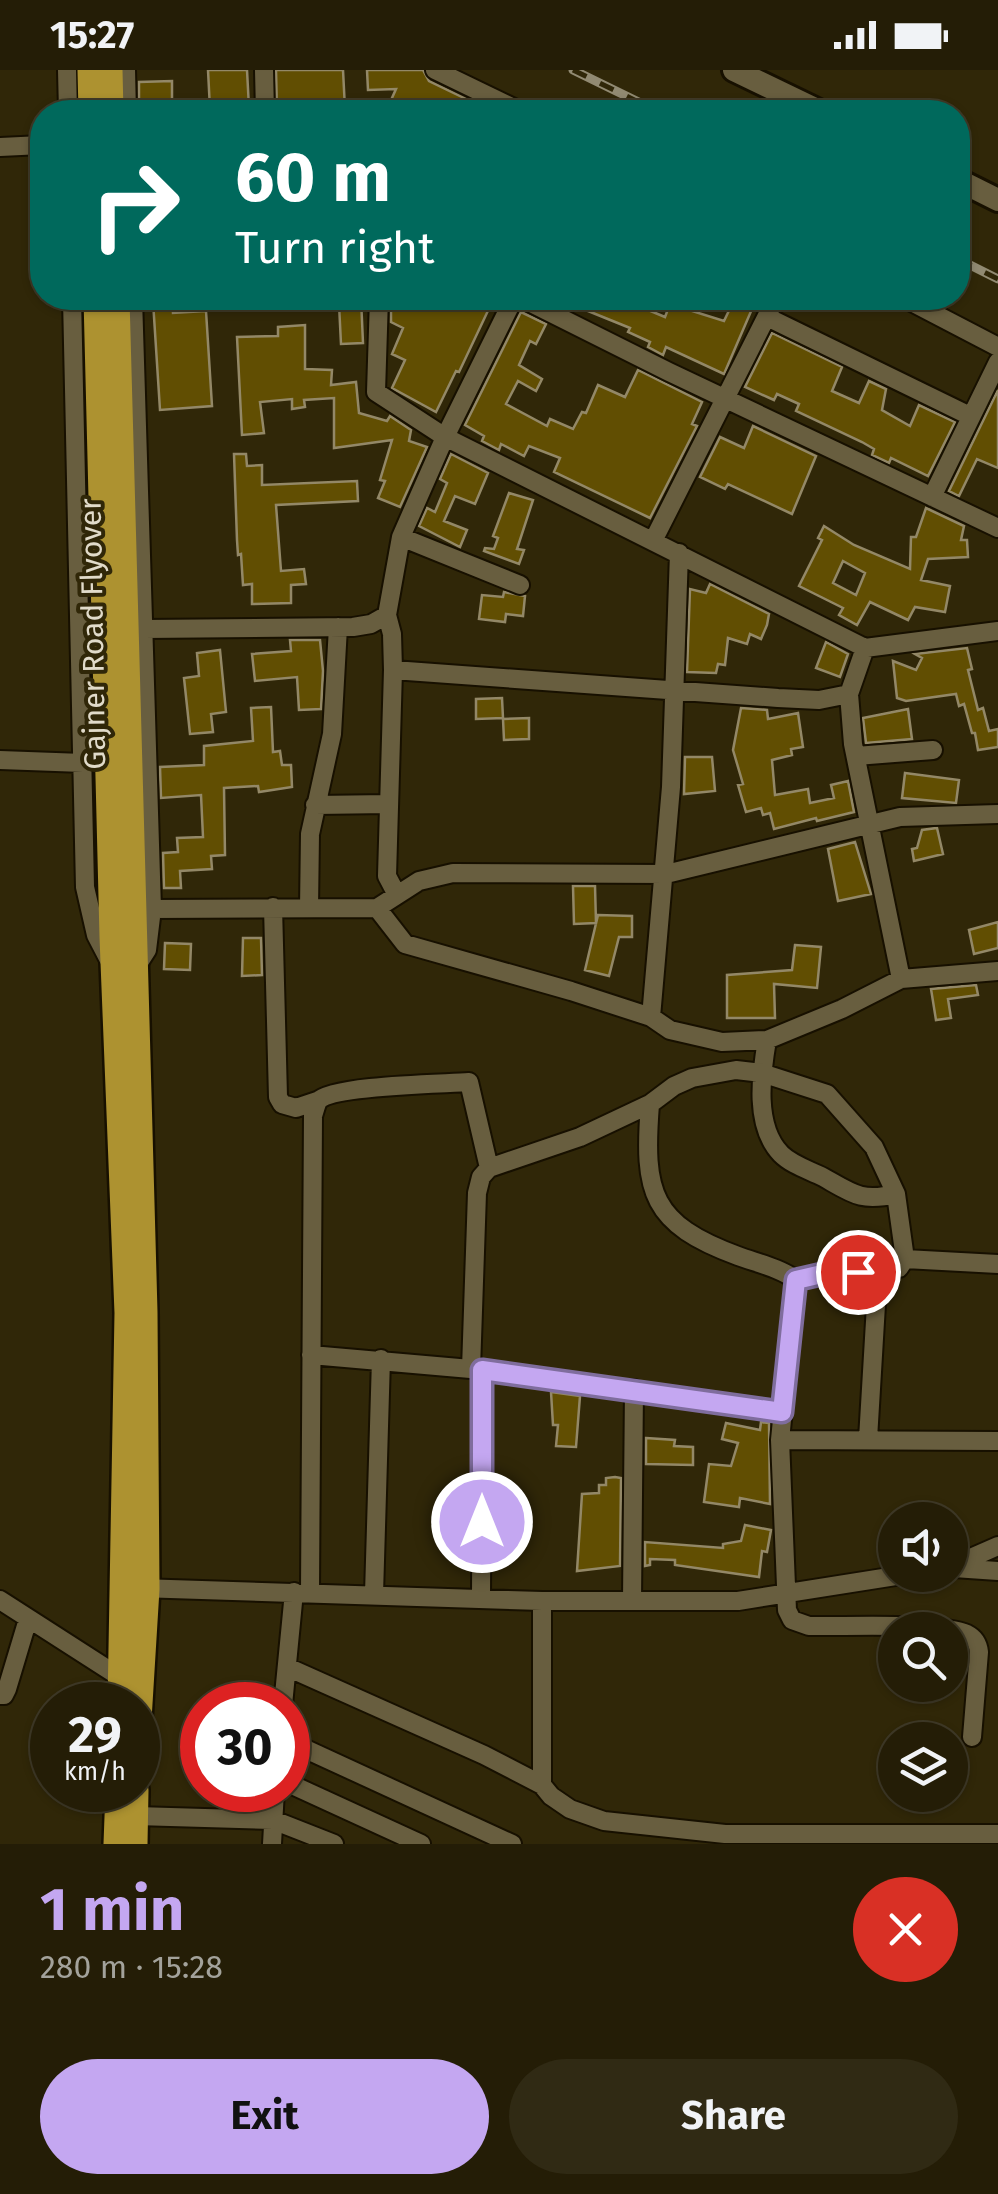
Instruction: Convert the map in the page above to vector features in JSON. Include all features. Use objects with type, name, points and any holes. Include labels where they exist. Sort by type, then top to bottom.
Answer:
[{"type":"main road","points":[[90,70],[91,100]]},
{"type":"main road","points":[[110,70],[111,100]]},
{"type":"main road","name":"Gajner Road Flyover","points":[[96,310],[124,969],[127,1313],[135,1588],[130,1682]]},
{"type":"main road","name":"Gajner Road Flyover","points":[[117,310],[122,933]]},
{"type":"main road","points":[[116,1844],[117,1812]]},
{"type":"main road","points":[[135,1844],[136,1812]]},
{"type":"street","points":[[68,70],[68,100]]},
{"type":"street","points":[[126,70],[127,100]]},
{"type":"street","points":[[264,70],[265,100]]},
{"type":"street","points":[[435,70],[497,100]]},
{"type":"street","points":[[734,70],[796,100]]},
{"type":"street","points":[[0,146],[30,145]]},
{"type":"street","points":[[970,186],[998,200]]},
{"type":"street","points":[[72,310],[86,886],[96,935],[124,969],[147,950],[152,910],[133,310]]},
{"type":"street","points":[[379,310],[376,392],[445,437],[866,648],[998,630]]},
{"type":"street","points":[[397,895],[387,876],[393,670],[387,615],[401,537],[445,437],[512,310]]},
{"type":"street","points":[[542,310],[998,528]]},
{"type":"street","points":[[653,541],[770,310]]},
{"type":"street","points":[[927,310],[998,347]]},
{"type":"street","points":[[766,317],[970,416]]},
{"type":"street","points":[[932,497],[998,362]]},
{"type":"street","points":[[401,537],[520,585]]},
{"type":"street","points":[[651,1017],[666,874],[680,553]]},
{"type":"street","points":[[144,628],[338,626],[371,624],[387,615]]},
{"type":"street","points":[[309,908],[310,834],[332,734],[338,626]]},
{"type":"street","points":[[866,648],[849,694],[856,756],[900,979]]},
{"type":"street","points":[[393,670],[819,700],[849,694]]},
{"type":"street","points":[[856,756],[933,750]]},
{"type":"street","points":[[0,760],[83,763]]},
{"type":"street","points":[[315,805],[389,804]]},
{"type":"street","points":[[152,910],[377,908],[420,881],[452,873],[666,874],[900,817],[998,814]]},
{"type":"street","points":[[273,907],[278,1097],[282,1104],[296,1108],[349,1090],[468,1082],[489,1168]]},
{"type":"street","points":[[377,908],[404,944],[570,990],[651,1017],[670,1030],[722,1042],[766,1040],[842,1009],[900,979],[998,972]]},
{"type":"street","points":[[766,1040],[762,1073],[766,1124],[783,1157],[853,1194],[874,1199],[896,1194]]},
{"type":"street","points":[[481,1599],[477,1193],[489,1168],[580,1136],[650,1104],[692,1078],[736,1070],[762,1073],[817,1090],[837,1103],[874,1147],[896,1194],[904,1259],[898,1268],[835,1271],[796,1280],[706,1244],[677,1228],[660,1208],[649,1165],[650,1104]]},
{"type":"street","points":[[285,1682],[302,1592],[312,1355],[313,1116],[318,1101]]},
{"type":"street","points":[[904,1259],[998,1264]]},
{"type":"street","points":[[868,1440],[878,1271]]},
{"type":"street","points":[[796,1280],[780,1440],[784,1592],[792,1620],[808,1626],[947,1629],[970,1635],[978,1643],[979,1652],[972,1737]]},
{"type":"street","points":[[312,1355],[476,1369],[782,1412]]},
{"type":"street","points":[[374,1594],[380,1359]]},
{"type":"street","points":[[632,1601],[634,1390]]},
{"type":"street","points":[[780,1440],[998,1440]]},
{"type":"street","points":[[968,1559],[998,1546]]},
{"type":"street","points":[[968,1568],[998,1570]]},
{"type":"street","points":[[135,1588],[542,1601],[738,1602],[878,1578]]},
{"type":"street","points":[[0,1600],[128,1682]]},
{"type":"street","points":[[542,1601],[542,1785]]},
{"type":"street","points":[[0,1694],[4,1695],[7,1689],[28,1618]]},
{"type":"street","points":[[287,1668],[484,1755],[542,1785],[570,1809],[604,1821],[724,1839],[998,1834]]},
{"type":"street","points":[[310,1750],[512,1844]]},
{"type":"street","points":[[310,1794],[421,1844]]},
{"type":"street","points":[[160,1806],[273,1820],[334,1844]]},
{"type":"street","points":[[272,1844],[273,1812]]},
{"type":"building","points":[[208,70],[247,70],[249,100],[210,100]]},
{"type":"building","points":[[276,70],[343,70],[345,100],[277,100]]},
{"type":"building","points":[[367,70],[423,70],[429,81],[468,100],[396,100],[392,98],[396,89],[368,90]]},
{"type":"building","points":[[172,81],[172,100],[139,100],[139,82]]},
{"type":"building","points":[[154,310],[206,311],[212,406],[160,410]]},
{"type":"building","points":[[339,310],[362,310],[363,343],[341,344]]},
{"type":"building","points":[[391,310],[488,310],[436,412],[392,388],[405,360],[392,354],[403,328],[391,322]]},
{"type":"building","points":[[586,310],[648,310],[665,317],[668,310],[689,310],[724,321],[729,310],[752,310],[724,374],[666,347],[663,355],[648,347],[650,342],[628,332],[630,328]]},
{"type":"building","points":[[521,312],[546,324],[536,344],[530,341],[519,365],[542,379],[536,391],[518,381],[506,404],[547,426],[550,419],[573,429],[582,412],[586,413],[598,385],[625,397],[638,370],[702,402],[692,424],[697,426],[650,518],[554,472],[560,458],[529,446],[524,456],[501,444],[499,450],[465,425]]},
{"type":"building","points":[[305,325],[305,369],[332,370],[331,385],[356,382],[359,413],[387,421],[390,416],[411,430],[409,441],[427,447],[400,507],[378,498],[392,440],[334,448],[334,398],[304,400],[305,407],[292,409],[292,399],[260,402],[264,433],[242,435],[237,337],[278,336],[278,327]]},
{"type":"building","points":[[772,333],[842,367],[832,391],[859,403],[869,381],[886,389],[882,410],[910,426],[919,405],[955,422],[928,476],[891,458],[889,463],[872,455],[874,449],[862,442],[796,411],[799,404],[777,394],[774,400],[745,387]]},
{"type":"building","points":[[998,390],[998,468],[977,459],[959,496],[949,491]]},
{"type":"building","points":[[753,426],[816,456],[792,514],[728,484],[725,489],[700,477],[720,437],[744,448]]},
{"type":"building","points":[[234,454],[246,454],[247,466],[262,465],[262,485],[357,481],[358,501],[276,505],[281,571],[304,569],[306,584],[291,585],[291,603],[252,604],[252,584],[243,585]]},
{"type":"building","points":[[451,454],[488,473],[475,504],[455,496],[444,521],[467,530],[460,547],[419,526],[427,508],[435,512],[447,483],[440,479]]},
{"type":"building","points":[[509,493],[533,500],[517,549],[524,550],[519,564],[484,551],[494,549],[498,538],[493,536]]},
{"type":"building","points":[[926,508],[964,526],[961,540],[967,540],[968,557],[928,559],[921,580],[950,586],[945,612],[915,607],[908,620],[870,602],[857,625],[839,615],[843,608],[799,586],[822,540],[818,538],[824,526],[854,545],[910,569],[911,537],[916,537]],"holes":[[[843,561],[865,573],[856,595],[833,583]]]},
{"type":"building","points":[[710,584],[769,614],[767,625],[761,639],[750,634],[747,644],[728,638],[725,665],[718,664],[716,673],[687,672],[690,589],[706,593]]},
{"type":"building","points":[[504,592],[525,596],[523,616],[506,614],[505,622],[479,619],[482,595],[503,597]]},
{"type":"building","points":[[290,640],[320,640],[321,709],[299,710],[297,677],[255,681],[252,654],[291,651]]},
{"type":"building","points":[[826,642],[848,654],[840,677],[816,668]]},
{"type":"building","points":[[967,648],[978,710],[983,708],[989,731],[998,729],[998,747],[978,750],[964,704],[959,706],[956,694],[906,701],[897,698],[893,661],[916,670],[922,658],[915,654]]},
{"type":"building","points":[[220,650],[226,712],[211,714],[213,732],[190,734],[184,678],[199,676],[197,653]]},
{"type":"building","points":[[502,698],[503,718],[476,719],[476,699]]},
{"type":"building","points":[[271,707],[273,752],[280,751],[282,765],[291,765],[292,787],[259,792],[258,786],[224,788],[225,855],[211,856],[212,869],[180,871],[181,888],[164,888],[163,853],[178,852],[177,838],[203,837],[201,795],[161,798],[160,767],[204,765],[204,746],[253,741],[251,708]]},
{"type":"building","points":[[741,708],[767,710],[768,719],[798,713],[803,747],[791,749],[792,755],[772,760],[775,795],[808,789],[810,803],[834,798],[831,785],[848,781],[854,812],[774,829],[770,813],[763,815],[761,808],[746,812],[733,750]]},
{"type":"building","points":[[908,709],[912,739],[866,743],[863,718]]},
{"type":"building","points":[[529,718],[529,739],[504,740],[503,719]]},
{"type":"building","points":[[685,757],[712,757],[715,791],[684,794]]},
{"type":"building","points":[[905,773],[959,780],[956,803],[902,798]]},
{"type":"building","points":[[937,828],[943,854],[914,861],[912,849],[917,848],[922,830]]},
{"type":"building","points":[[855,842],[871,894],[838,901],[828,849]]},
{"type":"building","points":[[573,886],[595,886],[596,923],[574,924]]},
{"type":"building","points":[[598,915],[632,916],[632,937],[619,937],[609,976],[585,970]]},
{"type":"building","points":[[998,922],[998,948],[974,954],[969,930]]},
{"type":"building","points":[[243,938],[261,938],[262,975],[242,976]]},
{"type":"building","points":[[165,943],[191,944],[190,970],[164,969]]},
{"type":"building","points":[[795,945],[821,947],[817,988],[774,984],[775,1018],[727,1018],[727,975],[792,970]]},
{"type":"building","points":[[976,985],[978,995],[948,999],[951,1018],[936,1020],[931,989]]},
{"type":"building","points":[[551,1392],[580,1396],[576,1447],[556,1446],[558,1425],[553,1425]]},
{"type":"building","points":[[761,1422],[769,1423],[770,1504],[740,1498],[739,1507],[704,1502],[709,1464],[731,1466],[738,1443],[722,1439],[726,1423],[760,1430]]},
{"type":"building","points":[[646,1438],[675,1440],[674,1446],[693,1447],[693,1465],[646,1464]]},
{"type":"building","points":[[606,1478],[621,1478],[620,1566],[577,1571],[582,1494],[599,1493],[599,1485],[606,1485]]},
{"type":"building","points":[[745,1525],[771,1530],[767,1552],[762,1551],[759,1577],[675,1565],[675,1560],[650,1559],[650,1565],[645,1566],[645,1542],[723,1548],[723,1544],[741,1541]]},
{"type":"railway","points":[[573,70],[634,100]]},
{"type":"railway","points":[[970,265],[998,279]]},
{"type":"route","points":[[482,1522],[482,1370],[782,1412],[796,1280],[819,1273],[858,1272]]}]
